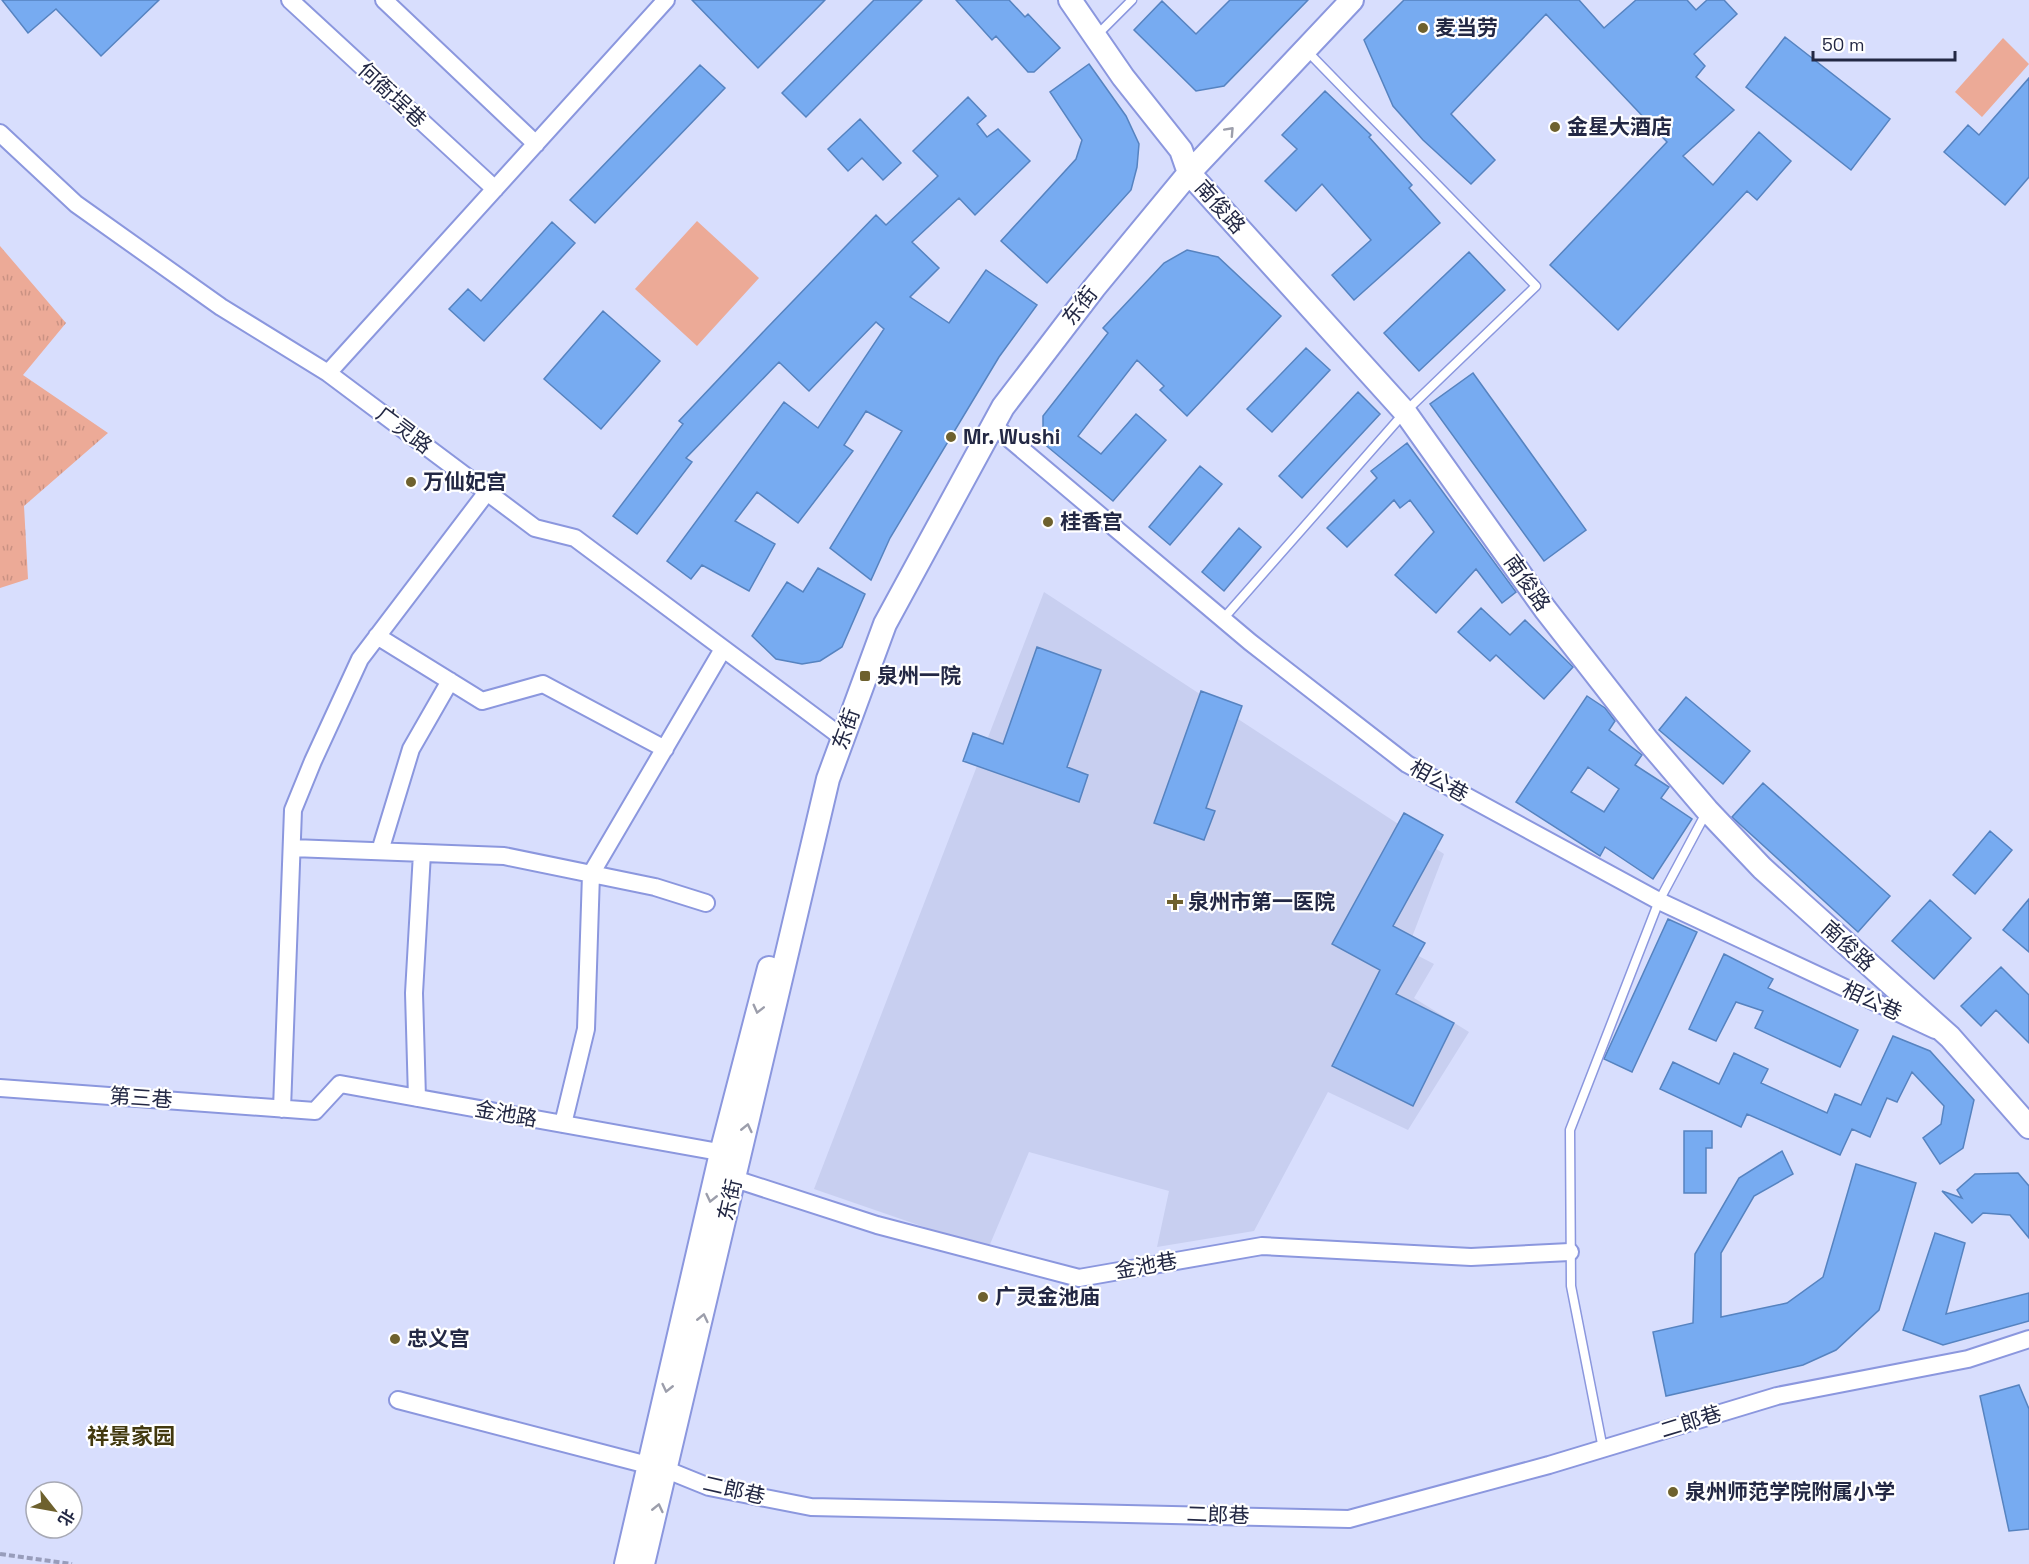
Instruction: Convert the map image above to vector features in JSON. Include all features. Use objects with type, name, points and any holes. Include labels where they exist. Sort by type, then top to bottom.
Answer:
[{"type":"main road","name":"南俊路","points":[[1070,0],[1123,78],[1181,150],[1188,169],[1405,412],[1545,609],[1648,741],[1707,810],[1778,882],[1950,1037],[2029,1126]]},
{"type":"main road","name":"东街","points":[[643,1564],[658,1468],[731,1154],[828,779],[836,734],[863,648],[952,467],[1058,313],[1188,169],[1352,0]]},
{"type":"main road","name":"东街","points":[[836,734],[885,624],[1002,407],[1188,169]]},
{"type":"main road","name":"东街","points":[[626,1564],[658,1468],[735,1179],[731,1154]]},
{"type":"street","name":"何衙埕巷","points":[[290,0],[495,189]]},
{"type":"street","points":[[384,0],[536,144]]},
{"type":"street","points":[[328,373],[666,0]]},
{"type":"street","name":"广灵路","points":[[0,132],[76,204],[221,307],[328,373],[535,528],[575,538],[836,734]]},
{"type":"street","name":"相公巷","points":[[993,425],[1223,619],[1407,764],[1659,901],[1950,1037]]},
{"type":"street","points":[[282,1108],[293,810],[312,761],[360,659],[487,492]]},
{"type":"street","points":[[377,636],[482,701],[543,684],[664,749]]},
{"type":"street","points":[[563,1124],[586,1029],[591,874],[723,649]]},
{"type":"street","points":[[380,852],[411,749],[450,681]]},
{"type":"street","points":[[292,848],[504,856],[655,887],[706,903]]},
{"type":"street","points":[[417,1098],[414,993],[422,853]]},
{"type":"street","name":"金池路","points":[[282,1108],[315,1111],[340,1084],[731,1154]]},
{"type":"street","name":"第三巷","points":[[0,1088],[282,1108]]},
{"type":"street","name":"金池巷","points":[[735,1179],[878,1225],[1079,1278],[1262,1246],[1471,1257],[1570,1252]]},
{"type":"street","name":"二郎巷","points":[[398,1400],[658,1468],[709,1486],[811,1507],[1348,1519],[1603,1449],[1777,1396],[1968,1359],[2029,1339]]},
{"type":"lane","points":[[1095,36],[1132,0]]},
{"type":"lane","points":[[1223,619],[1405,412],[1536,286],[1306,49]]},
{"type":"lane","points":[[1603,1449],[1570,1286],[1570,1130],[1659,901],[1707,810]]},
{"type":"path","points":[[0,1554],[72,1564]]},
{"type":"shaded area","name":"泉州市第一医院","points":[[1044,592],[1444,854],[1407,950],[1434,964],[1414,998],[1469,1032],[1408,1130],[1328,1092],[1254,1231],[1157,1247],[1169,1191],[1029,1152],[988,1249],[814,1189]]},
{"type":"green space","points":[[2003,38],[2029,64],[1982,117],[1955,92]]},
{"type":"green space","points":[[697,221],[759,278],[697,346],[635,289]]},
{"type":"green space","points":[[0,246],[66,323],[23,375],[108,433],[24,506],[28,579],[0,588]]},
{"type":"building","points":[[2,0],[159,0],[101,56],[56,9],[28,33]]},
{"type":"building","points":[[692,0],[825,0],[758,68]]},
{"type":"building","points":[[874,0],[922,0],[806,117],[782,93]]},
{"type":"building","points":[[956,0],[1009,0],[1025,17],[1028,14],[1060,48],[1034,72],[1028,72],[996,36],[992,40]]},
{"type":"building","points":[[1230,0],[1308,0],[1224,86],[1196,91],[1134,30],[1162,1],[1196,34]]},
{"type":"building","points":[[1404,0],[1579,0],[1604,28],[1636,0],[1687,0],[1696,10],[1707,0],[1724,0],[1737,14],[1694,54],[1705,66],[1696,77],[1734,110],[1683,156],[1713,185],[1759,132],[1791,161],[1757,200],[1747,191],[1618,330],[1550,265],[1667,142],[1546,14],[1451,114],[1495,160],[1471,184],[1423,140],[1393,106],[1364,40]]},
{"type":"building","points":[[1785,37],[1890,119],[1851,170],[1746,87]]},
{"type":"building","points":[[1089,64],[1126,116],[1139,144],[1137,167],[1131,190],[1047,283],[1001,241],[1076,159],[1082,140],[1050,92]]},
{"type":"building","points":[[700,65],[725,88],[595,223],[570,200]]},
{"type":"building","points":[[2029,78],[2029,177],[2005,205],[1944,152],[1968,125],[1979,135]]},
{"type":"building","points":[[1325,91],[1371,135],[1369,137],[1412,185],[1409,188],[1440,223],[1354,300],[1332,275],[1371,240],[1322,184],[1296,211],[1265,181],[1297,149],[1282,135]]},
{"type":"building","points":[[968,97],[986,116],[977,124],[987,137],[998,129],[1030,161],[975,215],[959,198],[912,242],[939,268],[910,297],[949,323],[986,270],[1037,305],[999,357],[890,538],[871,580],[830,548],[902,431],[866,411],[844,445],[853,451],[798,523],[757,492],[735,521],[775,544],[749,591],[702,565],[691,579],[667,561],[784,402],[818,428],[884,329],[876,322],[809,391],[779,362],[686,458],[692,462],[637,534],[613,516],[683,424],[679,421],[766,329],[876,215],[886,225],[938,176],[913,151]]},
{"type":"building","points":[[860,119],[901,163],[883,180],[862,158],[848,171],[828,149]]},
{"type":"building","points":[[552,222],[575,243],[484,341],[449,309],[468,289],[481,301]]},
{"type":"building","points":[[1187,250],[1218,257],[1281,316],[1187,416],[1160,390],[1164,386],[1137,360],[1078,436],[1101,454],[1136,414],[1166,440],[1113,501],[1043,443],[1043,416],[1108,333],[1103,328],[1164,263]]},
{"type":"building","points":[[1469,252],[1505,290],[1419,371],[1384,333]]},
{"type":"building","points":[[603,311],[660,361],[601,429],[544,379]]},
{"type":"building","points":[[1306,348],[1330,370],[1272,432],[1247,409]]},
{"type":"building","points":[[1473,373],[1586,530],[1544,561],[1430,404]]},
{"type":"building","points":[[1358,392],[1380,414],[1302,498],[1279,476]]},
{"type":"building","points":[[1407,443],[1516,592],[1502,603],[1476,569],[1436,613],[1395,575],[1434,532],[1410,500],[1400,508],[1394,500],[1347,547],[1327,528],[1377,478],[1371,471]]},
{"type":"building","points":[[1200,466],[1222,484],[1170,545],[1149,527]]},
{"type":"building","points":[[1239,528],[1261,547],[1224,591],[1202,572]]},
{"type":"building","points":[[818,568],[865,594],[842,647],[820,661],[802,664],[776,659],[752,636],[787,582],[803,592]]},
{"type":"building","points":[[1481,608],[1510,635],[1525,620],[1573,667],[1544,699],[1496,655],[1490,661],[1458,632]]},
{"type":"building","points":[[1037,647],[1101,670],[1067,767],[1088,775],[1079,802],[963,761],[973,733],[1003,744]]},
{"type":"building","points":[[1201,691],[1242,706],[1206,808],[1215,811],[1204,840],[1154,823]]},
{"type":"building","points":[[1587,696],[1605,708],[1615,721],[1609,730],[1642,755],[1635,765],[1669,787],[1661,798],[1692,819],[1653,879],[1605,847],[1600,856],[1516,802]],"holes":[[[1588,767],[1619,789],[1604,812],[1571,792]]]},
{"type":"building","points":[[1686,697],[1750,751],[1723,784],[1659,730]]},
{"type":"building","points":[[1763,783],[1890,896],[1858,932],[1732,817]]},
{"type":"building","points":[[1404,813],[1443,835],[1393,926],[1425,943],[1396,994],[1454,1023],[1413,1106],[1332,1066],[1380,970],[1332,944]]},
{"type":"building","points":[[1990,831],[2012,850],[1975,894],[1953,875]]},
{"type":"building","points":[[2029,899],[2029,952],[2003,930]]},
{"type":"building","points":[[1930,900],[1971,938],[1934,979],[1892,941]]},
{"type":"building","points":[[1668,919],[1697,932],[1632,1072],[1604,1059]]},
{"type":"building","points":[[1724,954],[1773,979],[1768,988],[1858,1030],[1840,1067],[1755,1028],[1763,1011],[1736,1002],[1716,1041],[1689,1029]]},
{"type":"building","points":[[2001,967],[2029,995],[2029,1043],[1996,1010],[1981,1026],[1961,1006]]},
{"type":"building","points":[[1893,1036],[1930,1051],[1974,1100],[1963,1148],[1940,1164],[1923,1138],[1941,1124],[1944,1106],[1912,1072],[1897,1102],[1887,1098],[1870,1137],[1852,1129],[1840,1155],[1747,1114],[1741,1127],[1660,1089],[1673,1062],[1719,1084],[1734,1053],[1768,1069],[1761,1083],[1827,1113],[1835,1094],[1861,1105]]},
{"type":"building","points":[[1684,1131],[1712,1131],[1712,1148],[1706,1148],[1706,1193],[1684,1193]]},
{"type":"building","points":[[1782,1151],[1793,1174],[1754,1196],[1721,1253],[1721,1317],[1787,1303],[1823,1277],[1856,1164],[1916,1183],[1879,1310],[1836,1350],[1803,1365],[1666,1396],[1653,1332],[1693,1323],[1695,1254],[1739,1178]]},
{"type":"building","points":[[2018,1173],[2029,1186],[2029,1238],[2010,1215],[1983,1213],[1972,1223],[1942,1191],[1962,1198],[1957,1190],[1975,1174]]},
{"type":"building","points":[[1935,1233],[1965,1243],[1946,1314],[2029,1293],[2029,1321],[1943,1345],[1903,1330]]},
{"type":"building","points":[[2019,1385],[2029,1409],[2029,1529],[2009,1531],[1980,1396]]},
{"type":"place","name":"麦当劳","points":[[1423,28]]},
{"type":"place","name":"金星大酒店","points":[[1555,127]]},
{"type":"place","name":"Mr. Wushi","points":[[951,437]]},
{"type":"place","name":"万仙妃宫","points":[[411,482]]},
{"type":"place","name":"桂香宫","points":[[1048,522]]},
{"type":"place","name":"泉州一院","points":[[865,676]]},
{"type":"place","name":"泉州市第一医院","points":[[1175,902]]},
{"type":"place","name":"广灵金池庙","points":[[983,1297]]},
{"type":"place","name":"忠义宫","points":[[395,1339]]},
{"type":"place","name":"泉州师范学院附属小学","points":[[1673,1492]]},
{"type":"district","name":"祥景家园","points":[[131,1436]]}]
